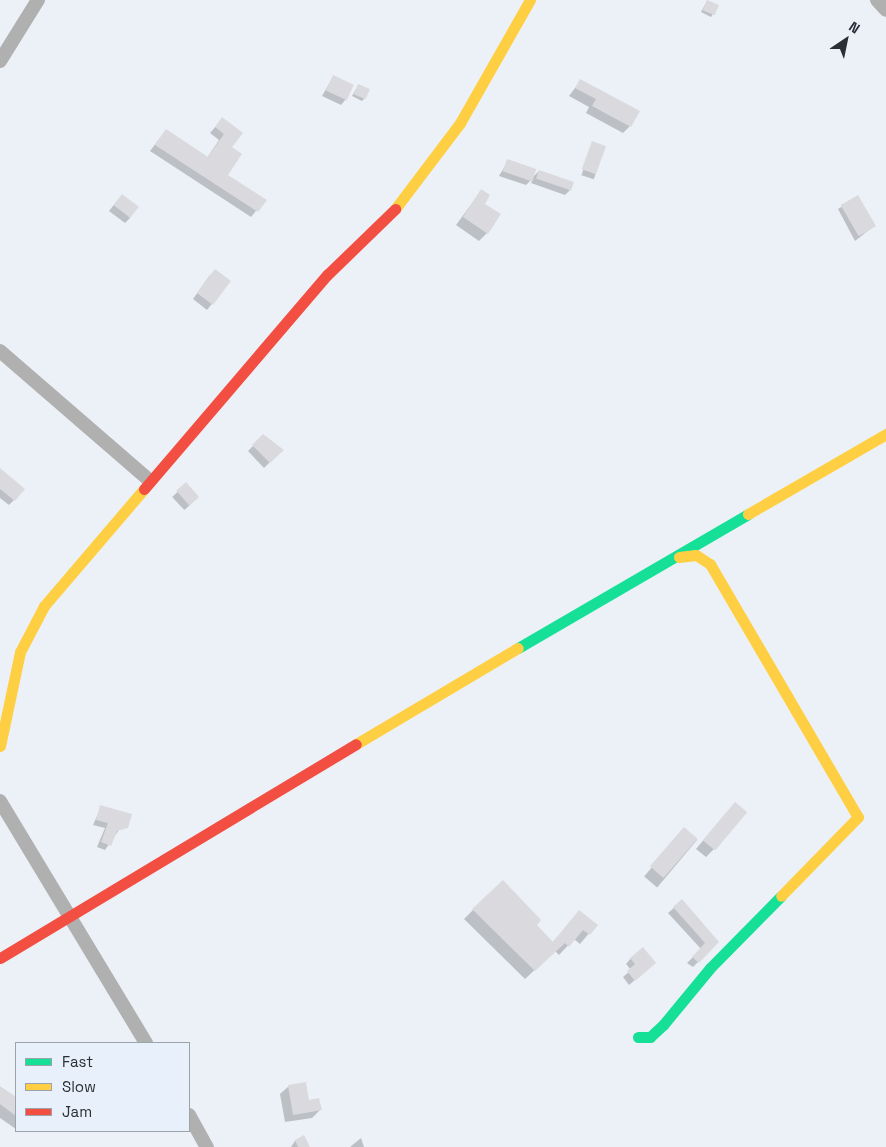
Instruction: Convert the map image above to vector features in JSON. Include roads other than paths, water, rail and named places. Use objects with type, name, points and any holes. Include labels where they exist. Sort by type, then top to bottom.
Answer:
[{"type":"street","points":[[0,61],[38,0]]},
{"type":"street","points":[[0,746],[27,633],[44,606],[148,479],[327,275],[407,198],[460,123],[530,0]]},
{"type":"street","points":[[877,0],[886,10]]},
{"type":"street","points":[[0,352],[148,479]]},
{"type":"street","points":[[0,958],[488,665],[679,558],[886,434]]},
{"type":"street","points":[[638,1037],[650,1037],[663,1025],[710,968],[858,817],[710,564],[696,555],[679,558]]},
{"type":"street","points":[[0,801],[72,915],[145,1042]]},
{"type":"street","points":[[190,1117],[207,1147]]}]
